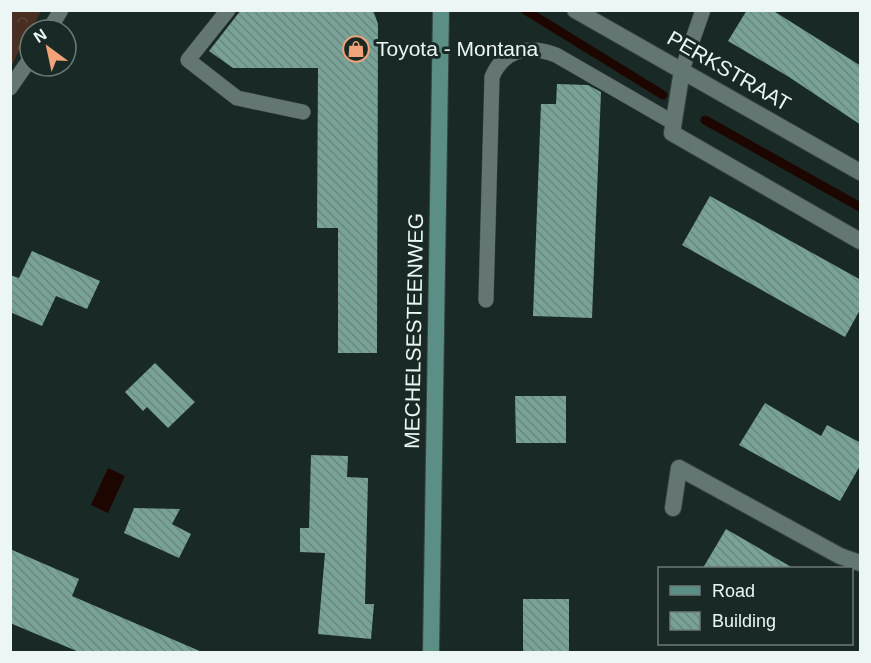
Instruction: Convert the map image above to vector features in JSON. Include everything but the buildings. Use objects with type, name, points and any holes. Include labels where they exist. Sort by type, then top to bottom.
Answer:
[{"type":"main road","name":"MECHELSESTEENWEG","points":[[431,652],[441,10]]},
{"type":"street","name":"PERKSTRAAT","points":[[575,10],[861,172]]},
{"type":"street","points":[[682,70],[672,133],[861,240]]},
{"type":"street","points":[[673,508],[679,468],[840,556],[861,563]]},
{"type":"lane","points":[[228,10],[188,60],[237,98],[303,112]]},
{"type":"lane","points":[[682,70],[704,10]]},
{"type":"lane","points":[[486,300],[492,78],[496,68],[504,60],[528,48],[540,49],[556,55],[674,123]]},
{"type":"green space","points":[[10,11],[41,11],[37,18],[18,18],[18,53],[11,66]]},
{"type":"shaded area","points":[[108,468],[125,476],[108,513],[91,505]]},
{"type":"waterway","points":[[525,10],[663,95]]},
{"type":"waterway","points":[[705,120],[860,207]]},
{"type":"place","name":"Toyota - Montana","points":[[356,49]]}]
